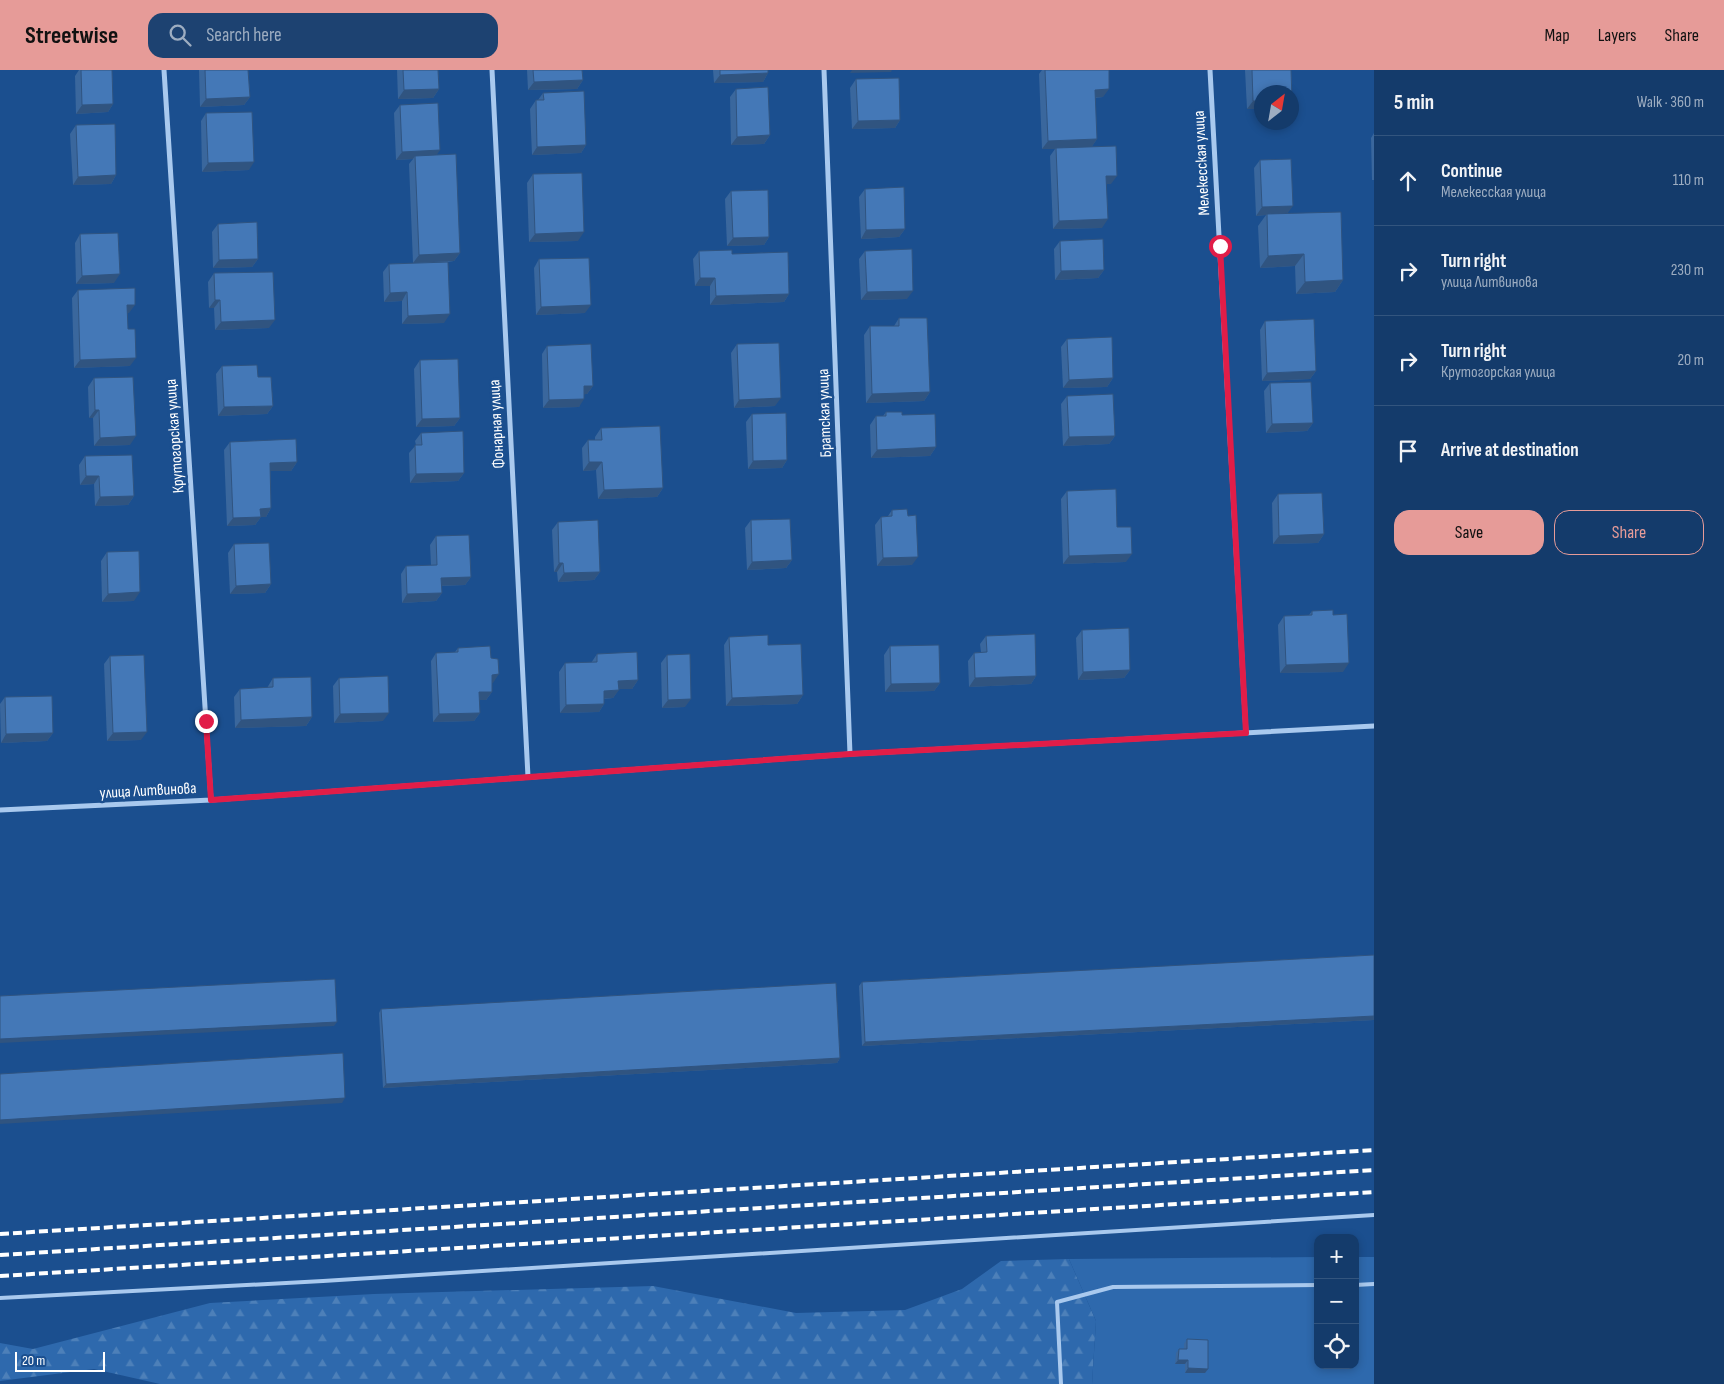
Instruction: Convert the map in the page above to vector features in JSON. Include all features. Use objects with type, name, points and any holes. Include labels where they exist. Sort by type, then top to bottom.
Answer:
[{"type":"street","name":"Крутогорская улица","points":[[164,70],[211,800]]},
{"type":"street","name":"Фонарная улица","points":[[492,70],[528,776]]},
{"type":"street","name":"Братская улица","points":[[824,70],[850,754]]},
{"type":"street","name":"Мелекесская улица","points":[[1210,70],[1246,733]]},
{"type":"street","name":"улица Литвинова","points":[[0,810],[211,800],[850,754],[1374,726]]},
{"type":"lane","points":[[0,1298],[323,1281],[1374,1215]]},
{"type":"lane","points":[[1359,1284],[1374,1284]]},
{"type":"lane","points":[[1061,1384],[1057,1302],[1113,1287],[1314,1285]]},
{"type":"green space","points":[[1314,1257],[1314,1369],[1359,1369],[1359,1257],[1374,1257],[1374,1384],[1092,1384],[1096,1321],[1069,1259]]},
{"type":"green space","points":[[1069,1259],[1096,1321],[1092,1384],[160,1384],[94,1369],[0,1381],[0,1343],[33,1349],[210,1303],[374,1294],[653,1286],[796,1313],[905,1310],[962,1289],[1001,1261]]},
{"type":"building","points":[[81,70],[112,70],[113,104],[82,105]]},
{"type":"building","points":[[205,70],[248,70],[250,97],[206,99]]},
{"type":"building","points":[[403,70],[438,70],[439,89],[404,90]]},
{"type":"building","points":[[533,70],[582,70],[583,80],[534,82]]},
{"type":"building","points":[[720,70],[768,70],[768,73],[720,75]]},
{"type":"building","points":[[1045,70],[1109,70],[1109,89],[1095,90],[1097,139],[1048,141]]},
{"type":"building","points":[[1252,70],[1291,70],[1292,85],[1254,85],[1253,101]]},
{"type":"building","points":[[899,78],[900,120],[858,121],[856,79]]},
{"type":"building","points":[[768,87],[770,135],[737,137],[736,89]]},
{"type":"building","points":[[584,91],[586,145],[537,147],[536,100],[544,100],[543,93]]},
{"type":"building","points":[[438,103],[440,150],[402,152],[400,105]]},
{"type":"building","points":[[252,112],[254,162],[208,163],[206,113]]},
{"type":"building","points":[[115,124],[116,175],[78,177],[76,125]]},
{"type":"building","points":[[1116,146],[1117,176],[1106,176],[1108,219],[1059,221],[1056,148]]},
{"type":"building","points":[[456,154],[460,253],[419,255],[415,156]]},
{"type":"building","points":[[1291,159],[1293,206],[1262,207],[1260,160]]},
{"type":"building","points":[[582,173],[584,232],[535,234],[533,174]]},
{"type":"building","points":[[904,187],[905,229],[866,230],[865,189]]},
{"type":"building","points":[[768,190],[769,237],[733,238],[731,191]]},
{"type":"building","points":[[1341,212],[1343,280],[1305,282],[1304,254],[1268,256],[1267,214]]},
{"type":"building","points":[[257,222],[258,259],[219,260],[218,224]]},
{"type":"building","points":[[118,233],[120,274],[82,276],[80,234]]},
{"type":"building","points":[[1103,239],[1104,270],[1061,271],[1060,241]]},
{"type":"building","points":[[912,249],[913,291],[867,292],[865,251]]},
{"type":"building","points":[[732,250],[732,254],[788,252],[789,294],[716,296],[715,278],[700,278],[699,251]]},
{"type":"building","points":[[589,258],[591,305],[541,307],[539,259]]},
{"type":"building","points":[[448,262],[450,314],[408,316],[407,292],[390,293],[389,264]]},
{"type":"building","points":[[273,272],[275,320],[221,322],[220,300],[215,300],[214,273]]},
{"type":"building","points":[[135,288],[135,305],[127,305],[128,329],[135,329],[136,358],[80,360],[78,290]]},
{"type":"building","points":[[899,318],[927,318],[930,392],[872,394],[870,326],[899,326]]},
{"type":"building","points":[[1314,319],[1316,371],[1267,373],[1265,321]]},
{"type":"building","points":[[1112,337],[1113,378],[1069,380],[1067,339]]},
{"type":"building","points":[[779,343],[781,398],[739,400],[737,344]]},
{"type":"building","points":[[591,344],[593,386],[584,386],[584,399],[549,400],[547,346]]},
{"type":"building","points":[[458,359],[460,418],[422,419],[420,360]]},
{"type":"building","points":[[257,365],[258,377],[271,377],[273,406],[224,407],[222,366]]},
{"type":"building","points":[[133,377],[136,436],[100,438],[99,410],[95,410],[94,378]]},
{"type":"building","points":[[1311,382],[1313,423],[1272,424],[1270,383]]},
{"type":"building","points":[[1113,394],[1115,436],[1069,437],[1067,396]]},
{"type":"building","points":[[886,412],[902,412],[902,415],[935,414],[936,447],[877,450],[876,416],[886,416]]},
{"type":"building","points":[[786,413],[787,460],[753,461],[752,414]]},
{"type":"building","points":[[660,426],[663,488],[604,490],[602,462],[589,462],[588,440],[602,440],[601,428]]},
{"type":"building","points":[[463,431],[464,473],[416,474],[415,445],[422,445],[421,433]]},
{"type":"building","points":[[296,439],[297,462],[270,463],[271,508],[260,509],[261,517],[233,518],[230,442]]},
{"type":"building","points":[[132,455],[134,496],[100,497],[99,476],[86,476],[85,456]]},
{"type":"building","points":[[1116,489],[1117,527],[1131,527],[1132,554],[1069,556],[1067,491]]},
{"type":"building","points":[[1322,493],[1324,534],[1279,536],[1278,494]]},
{"type":"building","points":[[907,509],[908,516],[916,515],[918,557],[883,558],[881,517],[892,516],[892,510]]},
{"type":"building","points":[[790,519],[792,560],[752,562],[751,520]]},
{"type":"building","points":[[598,520],[600,572],[564,573],[563,563],[559,563],[558,522]]},
{"type":"building","points":[[469,535],[471,577],[441,578],[442,593],[407,594],[406,566],[437,565],[436,536]]},
{"type":"building","points":[[269,543],[271,584],[236,586],[234,544]]},
{"type":"building","points":[[139,551],[140,592],[108,594],[107,552]]},
{"type":"building","points":[[1333,610],[1333,615],[1347,614],[1349,663],[1286,665],[1284,616],[1312,615],[1312,611]]},
{"type":"building","points":[[1129,628],[1130,670],[1083,672],[1082,630]]},
{"type":"building","points":[[1035,634],[1036,676],[975,678],[974,653],[987,652],[986,636]]},
{"type":"building","points":[[768,635],[768,645],[801,644],[803,695],[732,698],[729,637]]},
{"type":"building","points":[[939,645],[940,683],[891,684],[890,646]]},
{"type":"building","points":[[490,646],[491,658],[498,659],[499,674],[492,675],[492,692],[479,692],[480,713],[439,714],[436,653],[458,652],[458,648]]},
{"type":"building","points":[[637,652],[638,680],[618,681],[619,690],[604,691],[604,704],[566,705],[565,663],[597,662],[597,654]]},
{"type":"building","points":[[690,654],[691,699],[668,700],[667,655]]},
{"type":"building","points":[[144,655],[147,732],[113,733],[110,656]]},
{"type":"building","points":[[388,676],[389,713],[340,714],[339,678]]},
{"type":"building","points":[[311,677],[312,717],[241,720],[240,689],[273,687],[273,678]]},
{"type":"building","points":[[52,696],[53,733],[6,734],[5,697]]},
{"type":"building","points":[[1374,955],[1374,1016],[865,1042],[862,982]]},
{"type":"building","points":[[335,979],[337,1022],[0,1039],[0,996]]},
{"type":"building","points":[[836,983],[840,1058],[386,1084],[381,1009]]},
{"type":"building","points":[[343,1053],[345,1098],[0,1120],[0,1074]]},
{"type":"building","points":[[1187,1339],[1208,1340],[1208,1369],[1188,1368],[1188,1360],[1178,1360],[1179,1349],[1187,1349]]},
{"type":"railway","points":[[0,1234],[1374,1150]]},
{"type":"railway","points":[[0,1255],[1374,1170]]},
{"type":"railway","points":[[0,1276],[1374,1192]]},
{"type":"route","points":[[206,721],[211,800],[850,754],[1246,733],[1220,246]]}]
